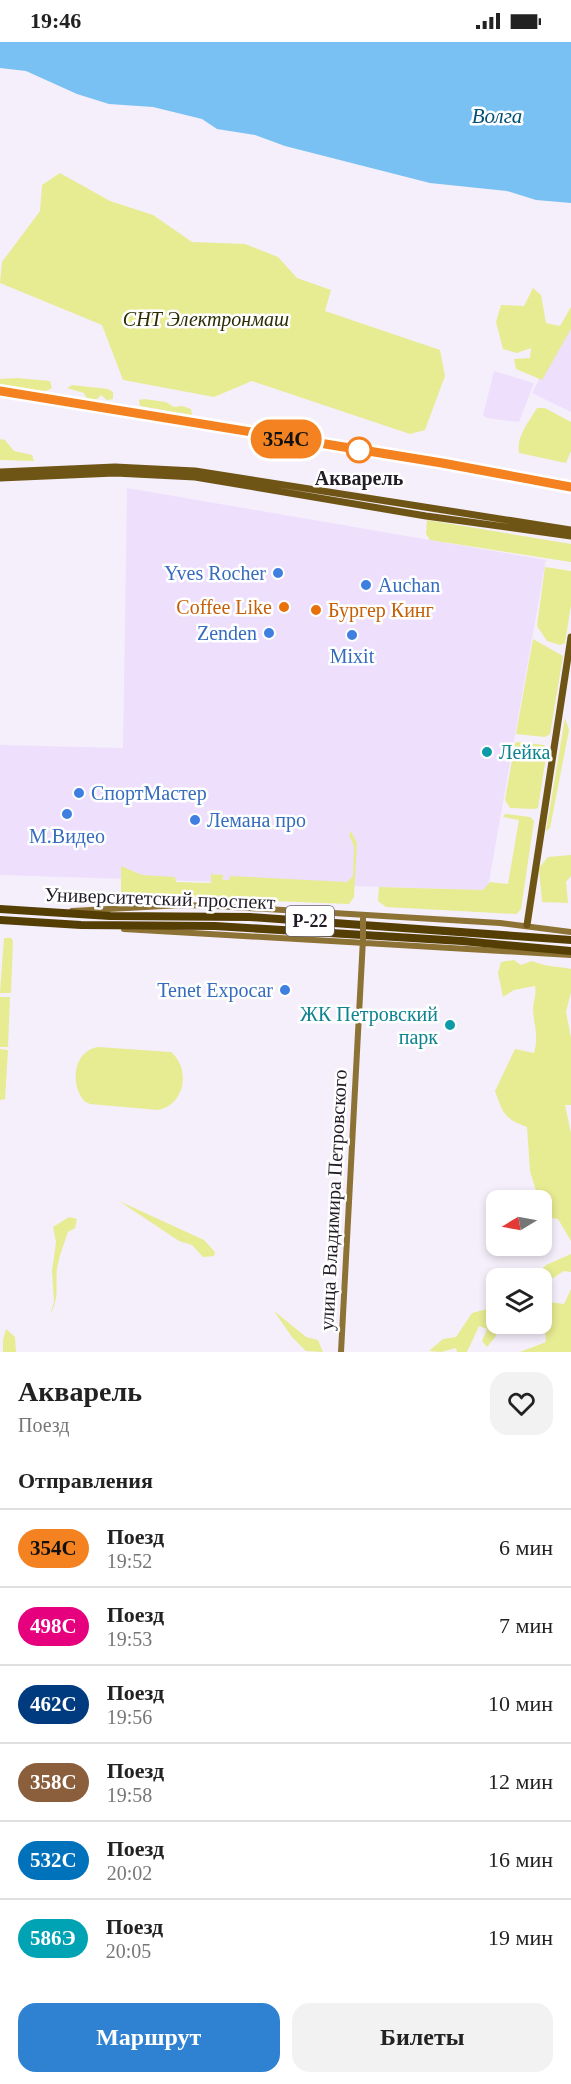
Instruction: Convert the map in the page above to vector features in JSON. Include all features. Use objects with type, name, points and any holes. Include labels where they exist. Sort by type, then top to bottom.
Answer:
[{"type":"highway","name":"Университетский проспект","points":[[0,909],[111,916],[250,917],[571,940]]},
{"type":"highway","name":"Университетский проспект","points":[[0,920],[81,925],[215,926],[534,948],[571,953]]},
{"type":"main road","points":[[0,472],[115,467],[195,471],[571,530]]},
{"type":"main road","points":[[0,478],[115,473],[195,477],[426,516],[571,536]]},
{"type":"main road","points":[[527,926],[571,637]]},
{"type":"street","name":"Университетский проспект","points":[[50,912],[205,906],[527,926],[571,932]]},
{"type":"street","name":"улица Владимира Петровского","points":[[341,1352],[363,917]]},
{"type":"street","name":"Университетский проспект","points":[[81,925],[571,953]]},
{"type":"street","points":[[527,926],[526,936],[534,948]]},
{"type":"shaded area","points":[[571,317],[571,412],[532,393]]},
{"type":"shaded area","points":[[494,371],[534,383],[519,422],[486,418],[483,415]]},
{"type":"shaded area","points":[[127,488],[546,560],[488,887],[483,890],[0,875],[0,745],[123,748]]},
{"type":"green space","name":"СНТ Электронмаш","points":[[60,173],[110,201],[153,215],[192,242],[245,244],[278,257],[297,278],[331,290],[325,311],[440,350],[445,376],[425,430],[410,434],[252,381],[214,397],[123,380],[102,325],[0,283],[2,262],[40,211],[42,185]]},
{"type":"green space","points":[[533,288],[541,295],[546,323],[560,326],[571,307],[571,329],[542,380],[516,369],[514,359],[530,358],[531,348],[517,353],[503,349],[496,322],[501,305],[524,306]]},
{"type":"green space","points":[[0,379],[50,381],[52,388],[35,391],[0,386]]},
{"type":"green space","points":[[72,385],[108,389],[113,392],[113,399],[107,400],[101,395],[95,401],[87,399],[84,393],[67,388]]},
{"type":"green space","points":[[144,399],[191,409],[192,415],[140,406],[139,400]]},
{"type":"green space","points":[[537,408],[545,408],[571,422],[571,451],[566,463],[519,453],[521,435]]},
{"type":"green space","points":[[0,439],[5,440],[14,451],[32,455],[34,461],[0,460]]},
{"type":"green space","points":[[427,520],[571,544],[571,562],[430,540],[426,534]]},
{"type":"green space","points":[[545,567],[571,571],[571,605],[565,643],[560,645],[547,641],[537,626]]},
{"type":"green space","points":[[533,639],[563,656],[550,734],[545,737],[516,734]]},
{"type":"green space","points":[[565,718],[569,730],[550,828],[546,831]]},
{"type":"green space","points":[[515,743],[544,745],[547,750],[538,808],[535,809],[510,808],[505,800]]},
{"type":"green space","points":[[505,814],[530,817],[534,821],[521,909],[517,914],[386,907],[378,901],[379,887],[483,890],[490,882],[508,884],[519,820],[503,817]]},
{"type":"green space","points":[[351,831],[357,843],[354,897],[349,904],[121,895],[121,866],[142,875],[175,877],[176,882],[211,883],[211,874],[223,875],[223,880],[229,880],[230,876],[347,882],[353,876],[354,846],[349,835]]},
{"type":"green space","points":[[571,855],[571,876],[566,882],[568,903],[542,902],[539,868],[548,857]]},
{"type":"green space","points":[[4,938],[11,938],[13,941],[11,993],[0,993]]},
{"type":"green space","points":[[514,960],[521,965],[532,961],[571,969],[571,992],[566,1012],[571,1038],[571,1105],[565,1105],[571,1133],[571,1241],[558,1219],[552,1218],[552,1190],[536,1190],[530,1171],[527,1127],[513,1121],[505,1114],[495,1091],[515,1049],[534,1053],[536,1036],[533,1010],[535,986],[514,990],[503,997],[498,973],[501,962]]},
{"type":"green space","points":[[0,997],[10,997],[8,1047],[0,1047]]},
{"type":"green space","points":[[98,1047],[171,1052],[177,1059],[183,1077],[179,1094],[167,1107],[158,1110],[90,1104],[84,1101],[77,1086],[76,1069],[83,1055]]},
{"type":"green space","points":[[0,1049],[8,1050],[5,1099],[0,1100]]},
{"type":"green space","points":[[119,1201],[204,1240],[215,1252],[214,1256],[203,1257],[192,1245],[179,1241]]},
{"type":"green space","points":[[69,1217],[77,1219],[75,1228],[68,1232],[60,1255],[56,1297],[50,1315],[54,1302],[52,1271],[56,1242],[53,1227]]},
{"type":"green space","points":[[571,1254],[571,1272],[564,1271],[552,1279],[552,1268],[543,1268]]},
{"type":"green space","points":[[571,1289],[571,1352],[520,1352],[546,1342],[545,1334],[552,1334],[552,1302],[564,1304]]},
{"type":"green space","points":[[486,1309],[486,1329],[479,1326],[467,1352],[457,1352],[456,1348],[441,1352],[429,1351],[443,1339],[456,1337],[472,1313]]},
{"type":"green space","points":[[274,1311],[306,1337],[318,1340],[323,1352],[306,1351],[292,1337]]},
{"type":"green space","points":[[6,1329],[15,1337],[16,1352],[3,1352]]},
{"type":"green space","points":[[486,1331],[486,1334],[496,1334],[487,1347],[482,1341]]},
{"type":"water","name":"Волга","points":[[0,42],[571,42],[571,203],[536,200],[507,191],[430,183],[285,146],[255,135],[217,129],[202,119],[153,107],[109,104],[77,94],[26,71],[0,68]]},
{"type":"railway","points":[[0,391],[442,463],[571,487]]},
{"type":"train","name":"354С","points":[[0,391],[279,439],[314,442],[442,463],[571,487]]},
{"type":"place","name":"Акварель","points":[[359,450]]},
{"type":"place","name":"Yves Rocher","points":[[278,573]]},
{"type":"place","name":"Auchan","points":[[366,585]]},
{"type":"place","name":"Coffee Like","points":[[284,607]]},
{"type":"place","name":"Бургер Кинг","points":[[316,610]]},
{"type":"place","name":"Zenden","points":[[269,633]]},
{"type":"place","name":"Mixit","points":[[352,635]]},
{"type":"place","name":"Лейка","points":[[487,752]]},
{"type":"place","name":"СпортМастер","points":[[79,793]]},
{"type":"place","name":"М.Видео","points":[[67,814]]},
{"type":"place","name":"Лемана про","points":[[195,820]]},
{"type":"place","name":"Tenet Expocar","points":[[285,990]]},
{"type":"place","name":"ЖК Петровский парк","points":[[450,1025]]}]
